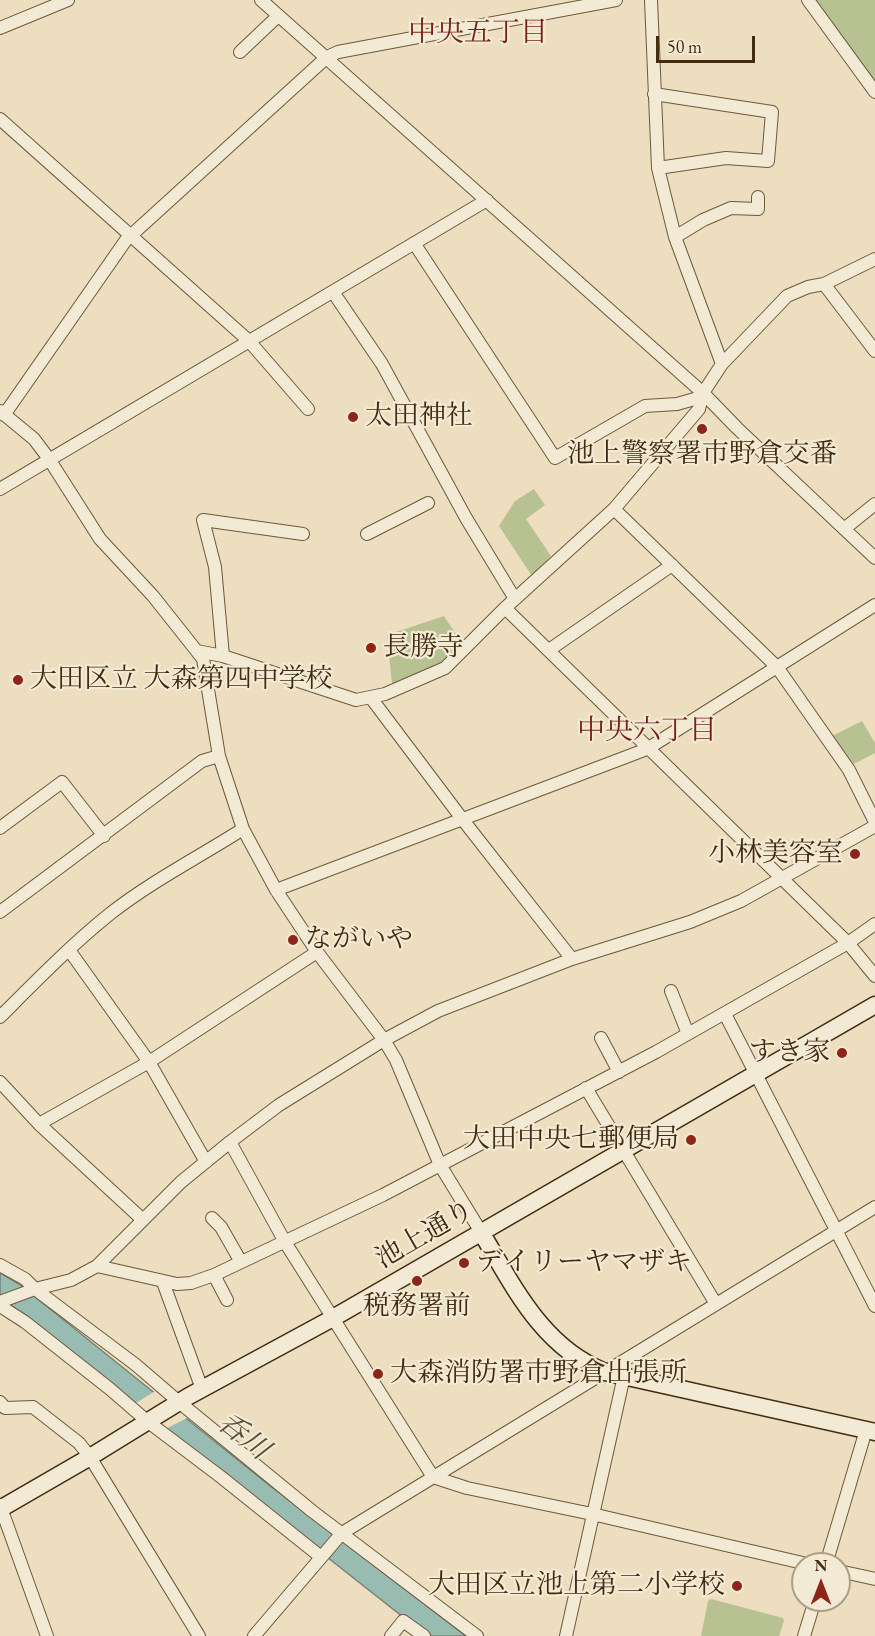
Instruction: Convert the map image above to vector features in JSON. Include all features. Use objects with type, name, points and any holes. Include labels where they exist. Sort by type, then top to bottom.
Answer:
[{"type":"main road","name":"池上通り","points":[[0,1508],[90,1457],[177,1403],[333,1318],[875,1005]]},
{"type":"main road","points":[[481,1233],[538,1323],[562,1348],[586,1365],[605,1372],[870,1431]]},
{"type":"street","points":[[0,28],[45,4],[68,0]]},
{"type":"street","points":[[261,0],[703,393],[875,558]]},
{"type":"street","points":[[481,1233],[440,1165],[396,1060],[384,1040],[317,952],[276,890],[243,829],[219,756],[203,658],[153,596],[100,539],[34,439],[2,413],[130,235],[327,57],[338,52],[615,0]]},
{"type":"street","points":[[651,0],[658,168],[675,237],[722,364]]},
{"type":"street","points":[[808,0],[875,92]]},
{"type":"street","points":[[240,52],[278,16]]},
{"type":"street","points":[[654,94],[772,112],[768,161],[726,158],[658,168]]},
{"type":"street","points":[[0,119],[249,341],[308,409]]},
{"type":"street","points":[[675,237],[703,220],[731,208],[758,208],[758,197]]},
{"type":"street","points":[[0,489],[487,200]]},
{"type":"street","points":[[414,243],[555,458],[645,406],[677,404],[698,398],[722,364],[786,296],[808,287],[824,284],[875,259]]},
{"type":"street","points":[[824,284],[875,351]]},
{"type":"street","points":[[333,292],[382,364],[466,518],[515,599]]},
{"type":"street","points":[[197,651],[223,656],[356,700],[385,694],[445,668],[505,608],[614,509],[699,409],[703,393]]},
{"type":"street","points":[[367,534],[428,503]]},
{"type":"street","points":[[844,529],[875,504]]},
{"type":"street","points":[[0,1304],[33,1290],[71,1280],[97,1266],[181,1182],[230,1142],[279,1105],[384,1040],[438,1011],[572,959],[690,922],[741,901],[875,824],[849,770],[777,667],[614,509]]},
{"type":"street","points":[[223,656],[215,567],[203,520],[303,534]]},
{"type":"street","points":[[549,650],[672,565]]},
{"type":"street","points":[[276,890],[650,747],[875,605]]},
{"type":"street","points":[[505,608],[650,747],[848,943],[875,976]]},
{"type":"street","points":[[371,698],[572,959]]},
{"type":"street","points":[[0,912],[104,836],[202,760],[219,756]]},
{"type":"street","points":[[0,828],[62,782],[104,836]]},
{"type":"street","points":[[0,1017],[69,950],[112,913],[149,886],[243,829]]},
{"type":"street","points":[[97,1266],[163,1282],[191,1283],[214,1275],[440,1165],[619,1071],[725,1014],[848,943],[875,924]]},
{"type":"street","points":[[69,950],[149,1062],[206,1162]]},
{"type":"street","points":[[39,1124],[149,1062],[317,952]]},
{"type":"street","points":[[671,991],[688,1034]]},
{"type":"street","points":[[725,1014],[875,1306]]},
{"type":"street","points":[[601,1038],[619,1071]]},
{"type":"street","points":[[0,1082],[39,1124],[143,1220]]},
{"type":"street","points":[[586,1088],[716,1304]]},
{"type":"street","points":[[230,1142],[285,1242],[433,1477],[467,1488],[592,1514],[791,1560]]},
{"type":"street","points":[[254,1636],[340,1534],[875,1207]]},
{"type":"street","points":[[212,1218],[222,1227],[241,1262]]},
{"type":"street","points":[[0,1265],[25,1279],[33,1290],[136,1365],[177,1403],[340,1534],[477,1636]]},
{"type":"street","points":[[214,1275],[227,1300]]},
{"type":"street","points":[[163,1282],[202,1389]]},
{"type":"street","points":[[0,1304],[26,1322],[321,1557]]},
{"type":"street","points":[[566,1636],[624,1376]]},
{"type":"street","points":[[0,1402],[5,1408],[33,1407],[79,1443],[90,1457],[199,1636]]},
{"type":"street","points":[[830,1552],[870,1431]]},
{"type":"street","points":[[0,1508],[47,1636]]},
{"type":"street","points":[[851,1574],[875,1579]]},
{"type":"street","points":[[804,1636],[811,1612]]},
{"type":"street","points":[[391,1636],[403,1621],[424,1636]]},
{"type":"green space","points":[[813,0],[875,0],[875,87]]},
{"type":"green space","points":[[534,489],[545,505],[526,519],[551,556],[532,576],[499,526],[515,501]]},
{"type":"green space","points":[[444,616],[462,643],[440,664],[392,684],[387,635]]},
{"type":"green space","points":[[862,721],[875,743],[875,753],[850,766],[832,736]]},
{"type":"green space","points":[[711,1599],[783,1618],[779,1636],[701,1636],[708,1601]]},
{"type":"water","points":[[0,1273],[19,1284],[269,1485],[466,1636],[430,1636],[403,1617],[0,1299]]},
{"type":"pier","points":[[157,1390],[189,1417],[162,1431],[131,1406]]},
{"type":"place","name":"太田神社","points":[[353,417]]},
{"type":"place","name":"池上警察署市野倉交番","points":[[702,429]]},
{"type":"place","name":"長勝寺","points":[[371,648]]},
{"type":"place","name":"大田区立 大森第四中学校","points":[[18,680]]},
{"type":"place","name":"小林美容室","points":[[855,854]]},
{"type":"place","name":"ながいや","points":[[293,940]]},
{"type":"place","name":"すき家","points":[[842,1053]]},
{"type":"place","name":"大田中央七郵便局","points":[[691,1140]]},
{"type":"place","name":"デイリーヤマザキ","points":[[464,1263]]},
{"type":"place","name":"税務署前","points":[[417,1281]]},
{"type":"place","name":"大森消防署市野倉出張所","points":[[378,1374]]},
{"type":"place","name":"大田区立池上第二小学校","points":[[737,1586]]},
{"type":"district","name":"中央五丁目","points":[[478,33]]},
{"type":"district","name":"中央六丁目","points":[[647,731]]},
{"type":"water label","name":"呑川","points":[[243,1437]]}]
